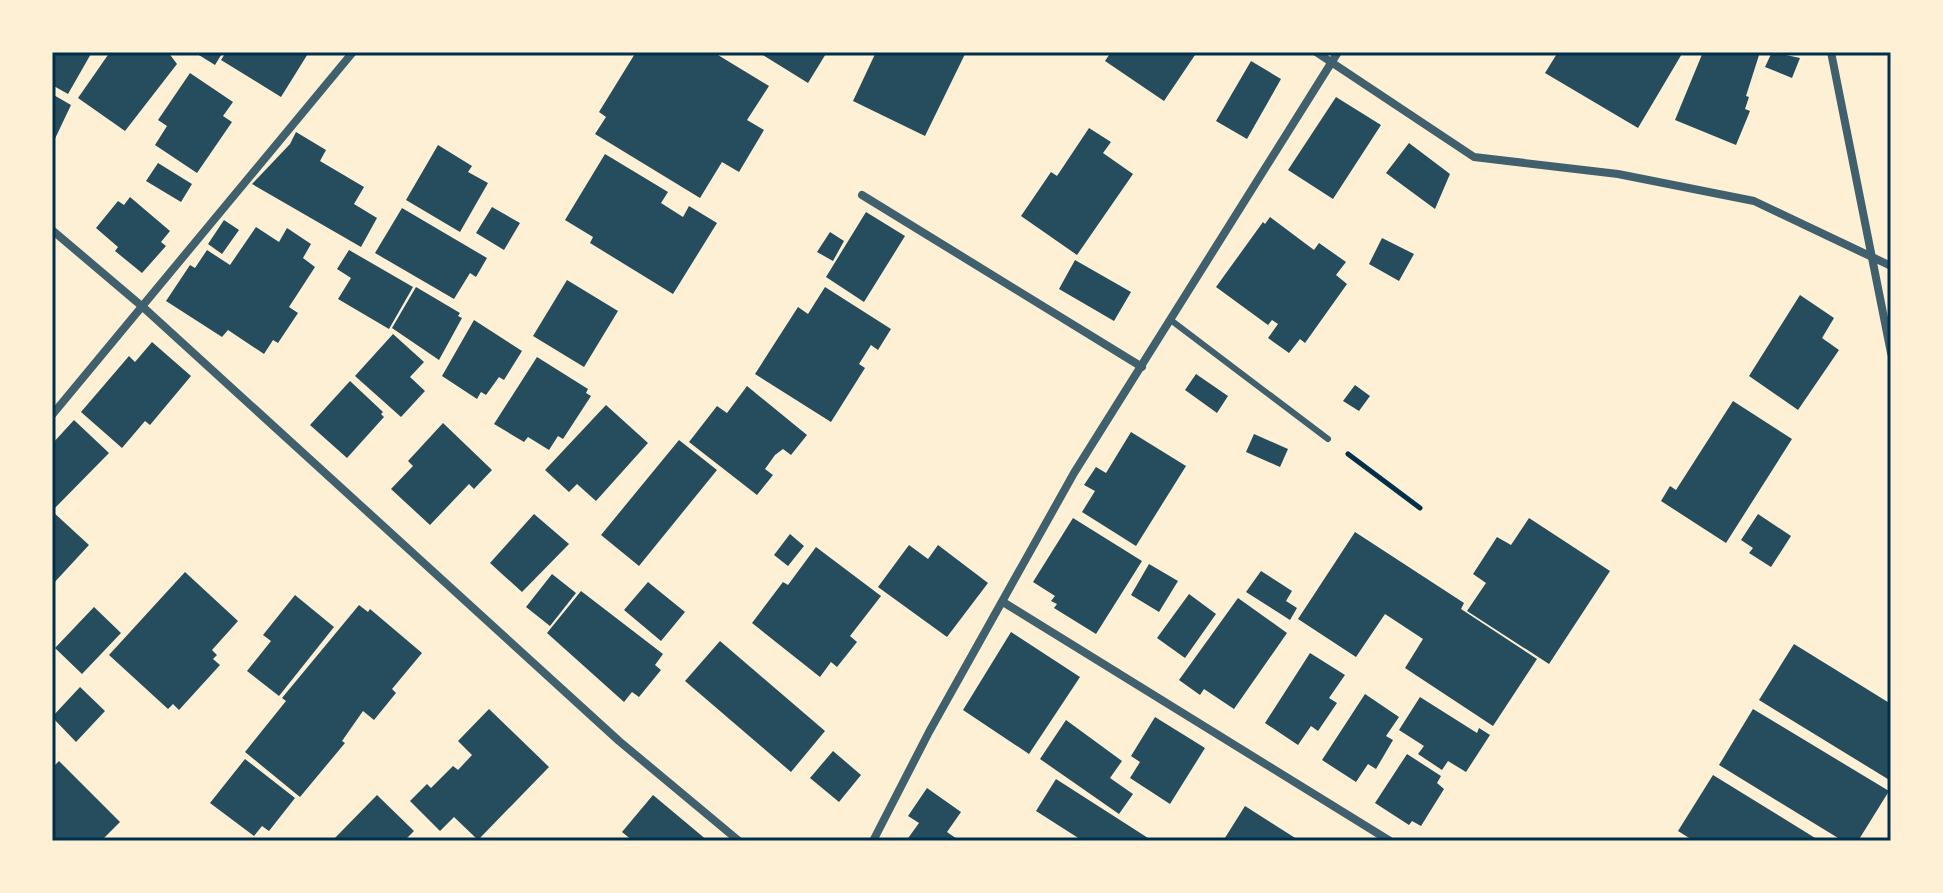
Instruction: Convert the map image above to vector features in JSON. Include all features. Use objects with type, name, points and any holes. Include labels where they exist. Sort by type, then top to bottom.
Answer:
[{"type":"street","points":[[52,415],[144,308],[353,52]]},
{"type":"street","points":[[1316,52],[1474,157],[1618,174],[1754,201],[1890,266]]},
{"type":"street","points":[[873,841],[1074,473],[1338,52]]},
{"type":"street","points":[[1831,52],[1891,353]]},
{"type":"street","points":[[862,195],[1142,367]]},
{"type":"street","points":[[52,230],[144,308],[619,741],[739,841]]},
{"type":"street","points":[[1003,602],[1390,841]]},
{"type":"lane","points":[[1172,321],[1328,439]]},
{"type":"path","points":[[1328,439],[1420,508]]},
{"type":"building","points":[[52,52],[92,52],[68,94],[52,85]]},
{"type":"building","points":[[110,52],[168,52],[177,64],[125,131],[78,98]]},
{"type":"building","points":[[194,52],[223,52],[215,65]]},
{"type":"building","points":[[226,52],[309,52],[281,97],[221,60]]},
{"type":"building","points":[[636,52],[713,52],[769,86],[747,120],[764,130],[739,172],[722,162],[700,198],[595,134],[606,117],[599,112]]},
{"type":"building","points":[[758,52],[827,52],[808,83]]},
{"type":"building","points":[[876,52],[966,52],[925,136],[853,101]]},
{"type":"building","points":[[1111,52],[1197,52],[1164,101],[1105,61]]},
{"type":"building","points":[[1558,52],[1683,52],[1638,128],[1545,73]]},
{"type":"building","points":[[1703,52],[1760,52],[1746,96],[1749,97],[1745,109],[1750,111],[1736,145],[1675,120]]},
{"type":"building","points":[[1772,52],[1800,58],[1792,78],[1765,67]]},
{"type":"building","points":[[1251,61],[1281,79],[1247,139],[1216,121]]},
{"type":"building","points":[[190,73],[233,102],[223,116],[232,122],[197,173],[155,145],[167,126],[158,120]]},
{"type":"building","points":[[52,94],[71,105],[52,145]]},
{"type":"building","points":[[1336,97],[1381,125],[1333,199],[1288,170]]},
{"type":"building","points":[[1089,128],[1111,142],[1103,153],[1133,174],[1077,255],[1021,216],[1051,172],[1057,176]]},
{"type":"building","points":[[296,132],[326,150],[320,161],[364,187],[354,204],[377,218],[361,247],[252,184],[290,144]]},
{"type":"building","points":[[1409,143],[1450,174],[1435,209],[1386,173]]},
{"type":"building","points":[[438,145],[472,166],[468,172],[488,183],[460,232],[406,200]]},
{"type":"building","points":[[605,154],[668,192],[661,203],[683,217],[689,206],[717,223],[673,294],[590,243],[593,237],[565,220]]},
{"type":"building","points":[[158,163],[192,184],[181,202],[146,181]]},
{"type":"building","points":[[130,197],[170,231],[161,242],[166,246],[142,273],[115,251],[118,247],[96,228],[118,201],[124,205]]},
{"type":"building","points":[[492,207],[520,223],[504,250],[476,233]]},
{"type":"building","points":[[402,208],[487,258],[476,277],[470,273],[454,299],[375,253]]},
{"type":"building","points":[[866,212],[905,236],[864,302],[826,277]]},
{"type":"building","points":[[1270,217],[1314,250],[1319,243],[1346,262],[1336,275],[1347,284],[1305,343],[1300,339],[1289,353],[1268,338],[1278,324],[1272,320],[1268,325],[1216,287],[1263,222],[1265,224]]},
{"type":"building","points":[[224,220],[239,230],[222,254],[208,244]]},
{"type":"building","points":[[256,227],[279,242],[287,228],[311,244],[303,258],[315,267],[289,307],[298,313],[278,343],[273,340],[264,354],[228,330],[222,337],[166,301],[190,265],[195,268],[207,250],[230,265]]},
{"type":"building","points":[[830,232],[844,241],[833,261],[817,252]]},
{"type":"building","points":[[1382,238],[1414,254],[1399,281],[1369,264]]},
{"type":"building","points":[[349,250],[413,287],[389,329],[338,299],[351,278],[337,269]]},
{"type":"building","points":[[1075,260],[1131,292],[1114,321],[1059,289]]},
{"type":"building","points":[[567,280],[618,311],[584,367],[533,336]]},
{"type":"building","points":[[416,287],[460,313],[458,316],[462,318],[439,360],[392,328]]},
{"type":"building","points":[[825,287],[891,329],[878,350],[871,345],[859,364],[865,368],[831,422],[755,374],[798,307],[808,314]]},
{"type":"building","points":[[1800,295],[1834,318],[1822,338],[1839,350],[1798,410],[1749,376]]},
{"type":"building","points":[[474,320],[522,351],[504,380],[499,377],[486,395],[481,392],[477,399],[442,376]]},
{"type":"building","points":[[393,334],[424,362],[410,377],[425,391],[401,417],[355,376]]},
{"type":"building","points":[[152,342],[191,376],[150,425],[145,421],[122,448],[81,412],[129,356],[135,362]]},
{"type":"building","points":[[537,357],[588,389],[586,393],[591,396],[563,439],[558,436],[549,450],[528,437],[524,442],[494,424]]},
{"type":"building","points":[[1196,374],[1228,396],[1217,413],[1185,390]]},
{"type":"building","points":[[350,381],[383,412],[384,417],[347,458],[310,425]]},
{"type":"building","points":[[1355,385],[1370,396],[1359,411],[1343,401]]},
{"type":"building","points":[[747,386],[807,435],[791,455],[783,449],[775,455],[765,469],[773,475],[757,495],[689,442],[717,406],[727,413]]},
{"type":"building","points":[[1733,401],[1792,439],[1726,543],[1661,501],[1670,486],[1676,490]]},
{"type":"building","points":[[606,405],[648,443],[596,501],[577,484],[569,492],[545,470]]},
{"type":"building","points":[[74,420],[109,453],[52,511],[52,444]]},
{"type":"building","points":[[443,423],[492,470],[474,489],[469,484],[430,525],[391,489],[413,466],[408,461]]},
{"type":"building","points":[[1131,432],[1186,466],[1136,546],[1082,512],[1095,491],[1084,485],[1096,467],[1106,473]]},
{"type":"building","points":[[1254,434],[1288,449],[1280,467],[1246,452]]},
{"type":"building","points":[[679,440],[717,470],[639,566],[601,535]]},
{"type":"building","points":[[52,511],[89,545],[52,585]]},
{"type":"building","points":[[534,514],[569,544],[522,592],[490,563]]},
{"type":"building","points":[[1758,514],[1791,536],[1771,567],[1749,553],[1753,548],[1741,540]]},
{"type":"building","points":[[1073,518],[1142,561],[1096,634],[1054,608],[1057,604],[1051,601],[1055,596],[1033,582]]},
{"type":"building","points":[[1529,518],[1610,571],[1549,664],[1467,611],[1486,583],[1473,574],[1497,537],[1511,545]]},
{"type":"building","points":[[1355,532],[1464,603],[1461,609],[1537,659],[1493,726],[1405,668],[1423,639],[1385,614],[1356,657],[1298,619]]},
{"type":"building","points":[[790,534],[804,546],[788,566],[774,555]]},
{"type":"building","points":[[909,545],[928,559],[938,545],[988,583],[947,637],[878,587]]},
{"type":"building","points":[[816,547],[881,596],[850,636],[857,642],[837,667],[831,662],[820,677],[752,623],[783,582],[788,585]]},
{"type":"building","points":[[1149,564],[1178,581],[1159,612],[1131,595]]},
{"type":"building","points":[[1261,571],[1292,591],[1286,601],[1297,608],[1290,620],[1246,592]]},
{"type":"building","points":[[185,572],[238,621],[212,650],[217,655],[213,659],[220,665],[179,710],[173,704],[168,709],[109,655]]},
{"type":"building","points":[[552,574],[576,593],[550,626],[526,607]]},
{"type":"building","points":[[648,582],[685,612],[661,641],[624,610]]},
{"type":"building","points":[[581,591],[663,654],[655,665],[661,670],[639,697],[632,692],[624,702],[547,633]]},
{"type":"building","points":[[1189,594],[1216,614],[1185,658],[1157,638]]},
{"type":"building","points":[[295,595],[334,627],[279,696],[247,671],[271,641],[263,635]]},
{"type":"building","points":[[1238,598],[1287,633],[1234,709],[1204,689],[1200,695],[1179,680]]},
{"type":"building","points":[[359,605],[368,612],[370,609],[422,653],[392,689],[396,693],[374,720],[363,711],[342,741],[345,743],[300,797],[245,752],[286,701],[282,698]]},
{"type":"building","points":[[94,607],[121,633],[82,674],[55,648]]},
{"type":"building","points":[[1011,632],[1080,677],[1029,754],[963,710]]},
{"type":"building","points":[[720,641],[825,731],[791,772],[685,681]]},
{"type":"building","points":[[1794,644],[1891,704],[1891,781],[1759,700]]},
{"type":"building","points":[[1310,653],[1345,675],[1329,698],[1337,703],[1318,731],[1311,726],[1298,745],[1265,723]]},
{"type":"building","points":[[80,687],[105,711],[76,742],[52,717]]},
{"type":"building","points":[[1365,694],[1399,717],[1386,736],[1393,740],[1376,769],[1368,764],[1356,782],[1322,760]]},
{"type":"building","points":[[1420,697],[1477,733],[1479,728],[1490,735],[1466,772],[1448,761],[1442,770],[1418,754],[1424,746],[1399,730]]},
{"type":"building","points":[[489,709],[549,767],[478,840],[454,817],[440,831],[410,801],[427,784],[431,788],[453,766],[458,770],[472,755],[458,741]]},
{"type":"building","points":[[1753,709],[1889,791],[1858,841],[1843,841],[1719,765]]},
{"type":"building","points":[[1155,717],[1205,748],[1170,804],[1130,778],[1140,762],[1131,756]]},
{"type":"building","points":[[1066,720],[1122,761],[1110,778],[1133,794],[1119,814],[1040,759]]},
{"type":"building","points":[[833,751],[861,775],[839,802],[810,778]]},
{"type":"building","points":[[1407,754],[1441,776],[1437,783],[1444,789],[1421,826],[1412,821],[1409,825],[1375,803]]},
{"type":"building","points":[[245,759],[295,798],[269,831],[262,826],[254,836],[210,803]]},
{"type":"building","points":[[59,761],[120,822],[101,841],[52,841],[52,768]]},
{"type":"building","points":[[1713,775],[1820,841],[1694,841],[1678,831]]},
{"type":"building","points":[[1056,779],[1148,838],[1146,841],[1083,841],[1036,811]]},
{"type":"building","points":[[927,788],[961,812],[947,832],[960,841],[906,841],[919,823],[908,816]]},
{"type":"building","points":[[377,795],[414,831],[404,841],[332,841]]},
{"type":"building","points":[[653,795],[708,841],[633,841],[622,832]]},
{"type":"building","points":[[1245,806],[1300,841],[1223,841]]}]
